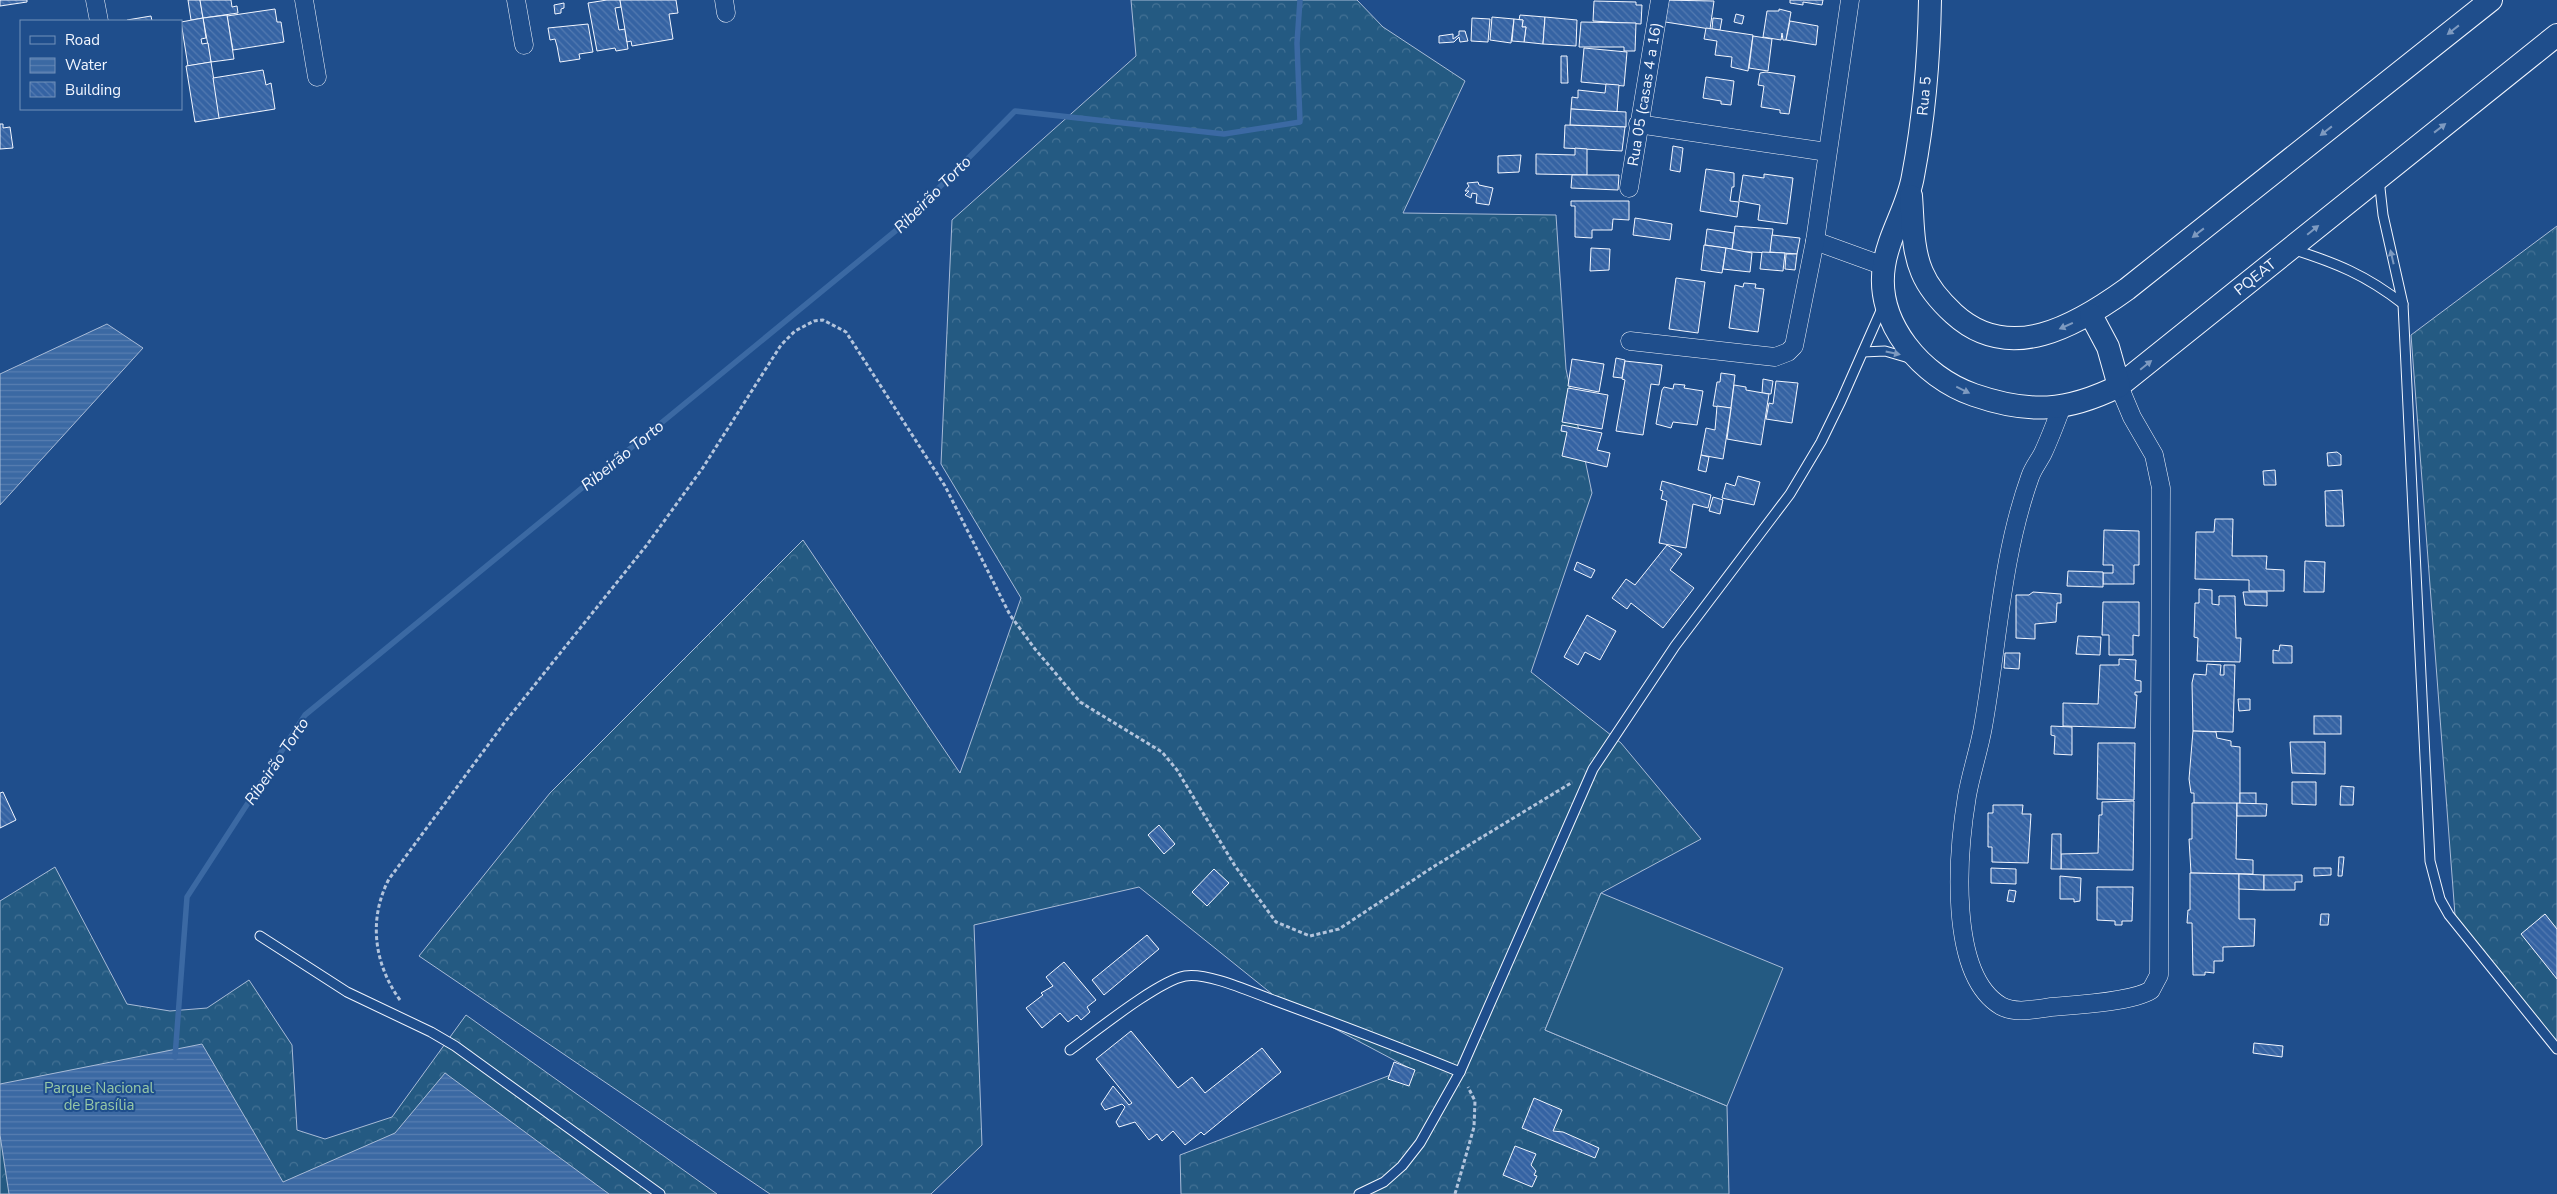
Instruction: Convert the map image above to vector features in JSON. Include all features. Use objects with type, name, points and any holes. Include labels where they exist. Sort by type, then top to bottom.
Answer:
[{"type":"street","points":[[95,0],[99,20]]},
{"type":"street","points":[[304,0],[317,77]]},
{"type":"street","points":[[516,0],[524,45]]},
{"type":"street","name":"Rua 05 (casas 4 a 16)","points":[[1629,188],[1638,124],[1660,0]]},
{"type":"street","points":[[1630,341],[1775,357],[1788,352],[1797,339],[1815,241],[1850,0]]},
{"type":"street","name":"Rua 5","points":[[1911,191],[1921,133],[1930,0]]},
{"type":"street","points":[[1911,191],[1916,245],[1921,271],[1931,289],[1942,302],[1963,322],[1989,334],[2030,338],[2049,334],[2091,314],[2127,289],[2491,0]]},
{"type":"street","name":"PQEAT","points":[[1884,302],[1891,322],[1900,336],[1923,362],[1945,381],[1968,393],[2003,405],[2035,409],[2082,402],[2119,386],[2379,176],[2557,36]]},
{"type":"street","points":[[1638,124],[1827,152]]},
{"type":"street","points":[[1884,302],[1884,266],[1911,191]]},
{"type":"street","points":[[1815,241],[1884,266],[1921,271]]},
{"type":"street","points":[[2062,406],[2042,454],[2030,475],[2006,565],[1982,728],[1967,798],[1962,846],[1960,874],[1961,908],[1968,965],[1984,991],[2002,1007],[2013,1010],[2132,997],[2151,990],[2159,975],[2161,488],[2154,455],[2132,417],[2119,386],[2108,348],[2091,314]]},
{"type":"lane","points":[[2379,176],[2382,215],[2403,304],[2430,861],[2440,899],[2449,915],[2557,1049]]},
{"type":"lane","points":[[2291,248],[2342,265],[2384,290],[2403,304]]},
{"type":"lane","points":[[1359,1194],[1384,1182],[1402,1166],[1420,1143],[1460,1072],[1593,769],[1675,646],[1790,494],[1821,442],[1884,302]]},
{"type":"lane","points":[[1863,352],[1885,351],[1923,362]]},
{"type":"lane","points":[[260,936],[347,992],[455,1046],[660,1194]]},
{"type":"lane","points":[[1070,1050],[1161,986],[1187,976],[1202,977],[1246,990],[1460,1072]]},
{"type":"path","points":[[407,1021],[405,1007],[386,979],[380,963],[376,942],[382,893],[389,879],[505,722],[646,546],[702,469],[781,344],[794,331],[814,321],[823,320],[841,328],[857,347],[933,465],[1010,615],[1035,649],[1080,702],[1162,752],[1177,770],[1240,873],[1276,922],[1310,936],[1338,929],[1433,866],[1593,769]]},
{"type":"path","points":[[1456,1194],[1474,1127],[1475,1101],[1460,1072]]},
{"type":"green space","points":[[1131,0],[1357,0],[1383,27],[1465,81],[1403,213],[1556,215],[1566,369],[1592,493],[1531,672],[1621,743],[1701,839],[1601,893],[1545,1030],[1727,1106],[1729,1194],[1181,1194],[1180,1155],[1409,1068],[1277,998],[1139,887],[974,925],[982,1145],[931,1194],[770,1194],[419,956],[550,793],[803,540],[960,773],[1021,598],[941,464],[952,220],[1136,56]]},
{"type":"green space","points":[[2557,226],[2557,1049],[2455,915],[2411,335]]},
{"type":"green space","name":"Parque Nacional de Brasília","points":[[55,867],[127,1004],[170,1011],[207,1008],[249,980],[292,1045],[297,1130],[325,1139],[392,1117],[466,1015],[717,1194],[0,1194],[0,901]]},
{"type":"green space","points":[[1601,893],[1783,968],[1727,1106],[1545,1030]]},
{"type":"water","points":[[107,324],[143,348],[0,505],[0,374]]},
{"type":"water","points":[[202,1044],[283,1182],[395,1133],[445,1073],[609,1194],[9,1194],[0,1135],[0,1084]]},
{"type":"building","points":[[0,0],[27,0],[27,2],[0,6]]},
{"type":"building","points":[[188,0],[200,0],[203,18],[191,20]]},
{"type":"building","points":[[200,0],[231,0],[232,7],[237,6],[238,13],[203,18]]},
{"type":"building","points":[[620,0],[621,7],[615,8],[619,30],[625,29],[628,49],[616,51],[615,48],[597,51],[588,3]]},
{"type":"building","points":[[620,0],[676,0],[678,13],[669,14],[673,39],[632,46],[631,41],[627,42]]},
{"type":"building","points":[[1661,0],[1714,1],[1710,29],[1659,21]]},
{"type":"building","points":[[1790,0],[1823,0],[1822,5],[1803,2],[1803,5],[1790,3]]},
{"type":"building","points":[[1594,1],[1636,2],[1636,5],[1642,5],[1641,24],[1593,21]]},
{"type":"building","points":[[564,3],[561,13],[555,14],[554,5]]},
{"type":"building","points":[[275,9],[277,22],[281,22],[284,42],[233,50],[227,16]]},
{"type":"building","points":[[1779,9],[1791,12],[1786,40],[1783,40],[1782,33],[1781,40],[1763,37],[1767,11],[1779,11]]},
{"type":"building","points":[[1736,14],[1744,16],[1742,24],[1734,22]]},
{"type":"building","points":[[227,15],[234,59],[211,62],[203,18]]},
{"type":"building","points":[[1520,15],[1545,17],[1543,44],[1524,42],[1526,27],[1522,27],[1523,20],[1519,20]]},
{"type":"building","points":[[151,16],[152,20],[127,20]]},
{"type":"building","points":[[1492,17],[1514,19],[1511,43],[1490,40]]},
{"type":"building","points":[[1545,17],[1577,20],[1576,46],[1543,44]]},
{"type":"building","points":[[203,18],[206,38],[201,39],[202,44],[208,43],[211,62],[188,66],[182,22]]},
{"type":"building","points":[[1472,18],[1490,19],[1488,42],[1471,41]]},
{"type":"building","points":[[1713,18],[1722,19],[1720,30],[1712,29]]},
{"type":"building","points":[[1514,19],[1523,20],[1522,27],[1526,27],[1524,42],[1512,41]]},
{"type":"building","points":[[1790,21],[1818,26],[1816,45],[1786,40]]},
{"type":"building","points":[[1581,22],[1636,23],[1635,51],[1624,51],[1624,47],[1579,47]]},
{"type":"building","points":[[588,24],[593,52],[579,54],[580,59],[560,62],[555,39],[550,40],[548,28]]},
{"type":"building","points":[[1706,28],[1753,35],[1748,71],[1731,67],[1732,57],[1715,55],[1717,41],[1704,39]]},
{"type":"building","points":[[1459,31],[1465,31],[1468,41],[1460,42],[1459,37],[1454,42],[1439,43],[1439,36],[1453,34],[1453,39],[1459,35]]},
{"type":"building","points":[[1753,36],[1772,39],[1768,71],[1749,68]]},
{"type":"building","points":[[1584,48],[1627,52],[1624,86],[1581,82]]},
{"type":"building","points":[[1561,56],[1567,56],[1568,83],[1561,83]]},
{"type":"building","points":[[211,62],[220,118],[195,122],[186,66]]},
{"type":"building","points":[[263,70],[266,85],[271,83],[275,109],[219,118],[213,78]]},
{"type":"building","points":[[1766,72],[1795,76],[1789,114],[1780,113],[1780,110],[1761,107],[1764,86],[1758,85],[1760,73]]},
{"type":"building","points":[[1706,77],[1734,81],[1731,105],[1703,98]]},
{"type":"building","points":[[1606,84],[1619,85],[1617,112],[1571,109],[1572,97],[1578,98],[1578,90],[1605,93]]},
{"type":"building","points":[[1571,109],[1626,112],[1626,127],[1570,125]]},
{"type":"building","points":[[0,124],[3,124],[3,128],[10,127],[13,148],[0,149]]},
{"type":"building","points":[[1565,125],[1625,127],[1622,151],[1564,148]]},
{"type":"building","points":[[1673,146],[1683,148],[1680,172],[1670,170]]},
{"type":"building","points":[[1575,148],[1587,149],[1587,175],[1536,174],[1536,154],[1575,155]]},
{"type":"building","points":[[1521,155],[1519,172],[1498,173],[1498,156]]},
{"type":"building","points":[[1706,169],[1734,173],[1734,187],[1732,187],[1730,201],[1739,202],[1737,217],[1700,211]]},
{"type":"building","points":[[1764,174],[1793,178],[1787,224],[1758,220],[1760,205],[1739,201],[1743,175],[1764,178]]},
{"type":"building","points":[[1572,175],[1619,175],[1618,190],[1571,188]]},
{"type":"building","points":[[1478,182],[1479,185],[1493,188],[1489,205],[1476,203],[1477,194],[1472,193],[1471,198],[1465,195],[1469,191],[1465,191],[1469,186],[1467,183]]},
{"type":"building","points":[[1571,201],[1629,201],[1629,220],[1613,219],[1612,230],[1592,230],[1592,238],[1575,237],[1575,206],[1571,206]]},
{"type":"building","points":[[1635,218],[1672,224],[1670,240],[1633,235]]},
{"type":"building","points":[[1735,226],[1773,229],[1770,253],[1732,251]]},
{"type":"building","points":[[1707,229],[1734,233],[1732,249],[1705,245]]},
{"type":"building","points":[[1772,235],[1800,238],[1797,254],[1770,252]]},
{"type":"building","points":[[1704,245],[1726,248],[1722,273],[1701,270]]},
{"type":"building","points":[[1591,248],[1610,249],[1609,270],[1590,271]]},
{"type":"building","points":[[1726,248],[1752,253],[1750,272],[1723,269]]},
{"type":"building","points":[[1762,252],[1785,253],[1783,271],[1760,269]]},
{"type":"building","points":[[1786,254],[1797,254],[1795,270],[1785,269]]},
{"type":"building","points":[[1676,278],[1705,282],[1698,333],[1669,329]]},
{"type":"building","points":[[1744,283],[1756,284],[1755,288],[1764,289],[1758,332],[1729,328],[1735,285],[1743,287]]},
{"type":"building","points":[[1616,358],[1625,360],[1622,378],[1613,377]]},
{"type":"building","points":[[1572,359],[1604,364],[1599,392],[1568,386]]},
{"type":"building","points":[[1625,361],[1662,365],[1659,385],[1651,384],[1643,435],[1616,431],[1625,380],[1622,379]]},
{"type":"building","points":[[1721,373],[1735,375],[1731,408],[1713,406],[1717,382],[1720,382]]},
{"type":"building","points":[[1763,379],[1773,381],[1771,394],[1762,393]]},
{"type":"building","points":[[1776,381],[1798,383],[1792,423],[1766,419],[1769,403],[1773,404]]},
{"type":"building","points":[[1674,384],[1685,385],[1684,388],[1703,391],[1697,425],[1673,422],[1671,428],[1656,424],[1662,390],[1664,387],[1673,389]]},
{"type":"building","points":[[1734,385],[1746,387],[1746,390],[1769,394],[1761,445],[1727,439]]},
{"type":"building","points":[[1568,388],[1608,395],[1602,429],[1562,422]]},
{"type":"building","points":[[1717,406],[1731,408],[1723,459],[1701,455],[1706,428],[1715,430]]},
{"type":"building","points":[[1562,425],[1602,433],[1597,450],[1610,453],[1607,467],[1562,456],[1567,432],[1561,431]]},
{"type":"building","points":[[2337,452],[2341,455],[2341,465],[2328,466],[2327,453]]},
{"type":"building","points":[[1701,455],[1709,457],[1706,472],[1698,470]]},
{"type":"building","points":[[2275,470],[2276,485],[2264,485],[2263,471]]},
{"type":"building","points":[[1738,476],[1760,482],[1754,505],[1722,498],[1726,483],[1735,486]]},
{"type":"building","points":[[1662,481],[1711,495],[1708,508],[1693,504],[1686,548],[1659,543],[1667,501],[1661,499],[1663,491],[1660,490]]},
{"type":"building","points":[[2342,490],[2344,526],[2326,526],[2325,491]]},
{"type":"building","points":[[1713,497],[1723,500],[1720,514],[1709,511]]},
{"type":"building","points":[[2215,519],[2233,519],[2232,556],[2267,556],[2266,569],[2284,570],[2284,591],[2249,591],[2249,580],[2195,579],[2196,532],[2214,532]]},
{"type":"building","points":[[2104,530],[2139,531],[2139,565],[2134,565],[2134,584],[2103,584],[2103,573],[2113,573],[2113,565],[2103,565]]},
{"type":"building","points":[[1667,545],[1682,554],[1670,570],[1694,588],[1663,628],[1631,603],[1627,609],[1612,598],[1626,579],[1635,585]]},
{"type":"building","points":[[2305,561],[2325,562],[2324,592],[2304,592]]},
{"type":"building","points":[[1577,562],[1595,570],[1591,578],[1574,570]]},
{"type":"building","points":[[2068,571],[2103,572],[2103,587],[2067,586]]},
{"type":"building","points":[[2199,589],[2212,590],[2212,604],[2219,605],[2219,596],[2235,596],[2236,638],[2241,638],[2240,662],[2197,661],[2198,638],[2194,637],[2195,603],[2199,603]]},
{"type":"building","points":[[2033,592],[2061,594],[2061,603],[2057,603],[2056,622],[2035,624],[2035,639],[2016,638],[2016,595],[2029,595]]},
{"type":"building","points":[[2243,592],[2267,592],[2267,606],[2245,605]]},
{"type":"building","points":[[2103,602],[2139,602],[2139,636],[2133,635],[2133,655],[2109,655],[2109,635],[2102,635]]},
{"type":"building","points":[[1587,615],[1616,631],[1600,660],[1585,652],[1578,665],[1564,657]]},
{"type":"building","points":[[2078,636],[2101,637],[2100,655],[2076,654]]},
{"type":"building","points":[[2280,645],[2292,646],[2292,663],[2273,663],[2273,650],[2279,651]]},
{"type":"building","points":[[2005,653],[2020,653],[2019,669],[2004,668]]},
{"type":"building","points":[[2119,659],[2136,660],[2135,680],[2141,681],[2141,692],[2135,692],[2135,695],[2137,695],[2135,728],[2063,726],[2063,703],[2098,704],[2100,665],[2119,665]]},
{"type":"building","points":[[2207,664],[2221,665],[2220,675],[2224,675],[2224,665],[2235,665],[2233,732],[2193,731],[2192,683],[2194,674],[2206,675]]},
{"type":"building","points":[[2238,699],[2250,699],[2250,710],[2239,711]]},
{"type":"building","points":[[2314,716],[2341,716],[2341,734],[2314,734]]},
{"type":"building","points":[[2051,726],[2072,727],[2072,755],[2054,754],[2055,736],[2051,735]]},
{"type":"building","points":[[2193,731],[2216,732],[2217,738],[2231,741],[2231,746],[2240,747],[2240,804],[2194,803],[2194,793],[2191,793],[2189,779]]},
{"type":"building","points":[[2290,742],[2325,742],[2325,774],[2292,773]]},
{"type":"building","points":[[2098,743],[2135,743],[2134,800],[2097,799]]},
{"type":"building","points":[[2292,782],[2316,782],[2316,805],[2292,804]]},
{"type":"building","points":[[2341,786],[2354,787],[2353,805],[2340,805]]},
{"type":"building","points":[[3,792],[16,820],[0,828],[0,793]]},
{"type":"building","points":[[2240,793],[2256,793],[2256,804],[2240,804]]},
{"type":"building","points":[[2134,801],[2133,870],[2061,869],[2061,854],[2098,853],[2099,815],[2102,815],[2102,802]]},
{"type":"building","points":[[2192,803],[2237,803],[2236,859],[2253,860],[2253,874],[2191,873],[2189,839],[2192,839]]},
{"type":"building","points":[[2237,803],[2267,804],[2266,816],[2237,816]]},
{"type":"building","points":[[1993,805],[2023,805],[2022,814],[2031,814],[2028,863],[1992,862],[1992,847],[1988,847],[1988,813],[1993,813]]},
{"type":"building","points":[[1159,825],[1175,844],[1164,854],[1148,835]]},
{"type":"building","points":[[2052,834],[2061,834],[2061,869],[2051,869]]},
{"type":"building","points":[[2339,857],[2344,857],[2342,876],[2338,876]]},
{"type":"building","points":[[1991,868],[2016,869],[2016,884],[1991,883]]},
{"type":"building","points":[[2314,868],[2331,868],[2331,875],[2314,876]]},
{"type":"building","points":[[1214,869],[1229,883],[1207,906],[1192,892]]},
{"type":"building","points":[[2190,873],[2239,874],[2239,919],[2255,919],[2254,946],[2223,947],[2223,961],[2214,961],[2214,973],[2205,972],[2205,975],[2193,975],[2192,923],[2187,923],[2188,910],[2190,910]]},
{"type":"building","points":[[2239,874],[2264,875],[2264,890],[2239,889]]},
{"type":"building","points":[[2264,875],[2302,875],[2302,882],[2295,882],[2295,890],[2264,890]]},
{"type":"building","points":[[2060,876],[2081,878],[2080,901],[2074,902],[2074,899],[2060,899]]},
{"type":"building","points":[[2097,887],[2133,887],[2132,921],[2122,921],[2122,925],[2115,925],[2115,921],[2097,920]]},
{"type":"building","points":[[2009,890],[2016,891],[2014,902],[2007,901]]},
{"type":"building","points":[[2321,914],[2329,914],[2328,925],[2320,925]]},
{"type":"building","points":[[2545,914],[2557,929],[2557,979],[2521,934]]},
{"type":"building","points":[[1147,935],[1159,949],[1104,995],[1092,980]]},
{"type":"building","points":[[1064,962],[1096,1000],[1087,1007],[1090,1012],[1081,1020],[1077,1015],[1068,1022],[1060,1013],[1042,1028],[1026,1008],[1043,995],[1041,993],[1053,986],[1046,977]]},
{"type":"building","points":[[1131,1031],[1178,1088],[1192,1077],[1205,1093],[1262,1048],[1281,1072],[1204,1135],[1201,1132],[1185,1145],[1173,1131],[1162,1141],[1157,1134],[1149,1140],[1135,1122],[1119,1127],[1116,1122],[1125,1107],[1122,1104],[1105,1110],[1101,1104],[1113,1086],[1129,1105],[1132,1103],[1096,1059]]},
{"type":"building","points":[[2254,1043],[2283,1046],[2282,1057],[2253,1053]]},
{"type":"building","points":[[1394,1062],[1415,1070],[1409,1086],[1388,1079]]},
{"type":"building","points":[[1534,1098],[1562,1110],[1553,1131],[1563,1132],[1599,1148],[1595,1158],[1522,1128]]},
{"type":"building","points":[[1515,1146],[1536,1154],[1531,1165],[1536,1171],[1534,1175],[1537,1176],[1532,1187],[1503,1175]]},
{"type":"waterway","name":"Ribeirão Torto","points":[[175,1057],[187,897],[305,715],[899,228],[1015,111],[1224,134],[1300,122],[1297,43],[1300,0]]}]
